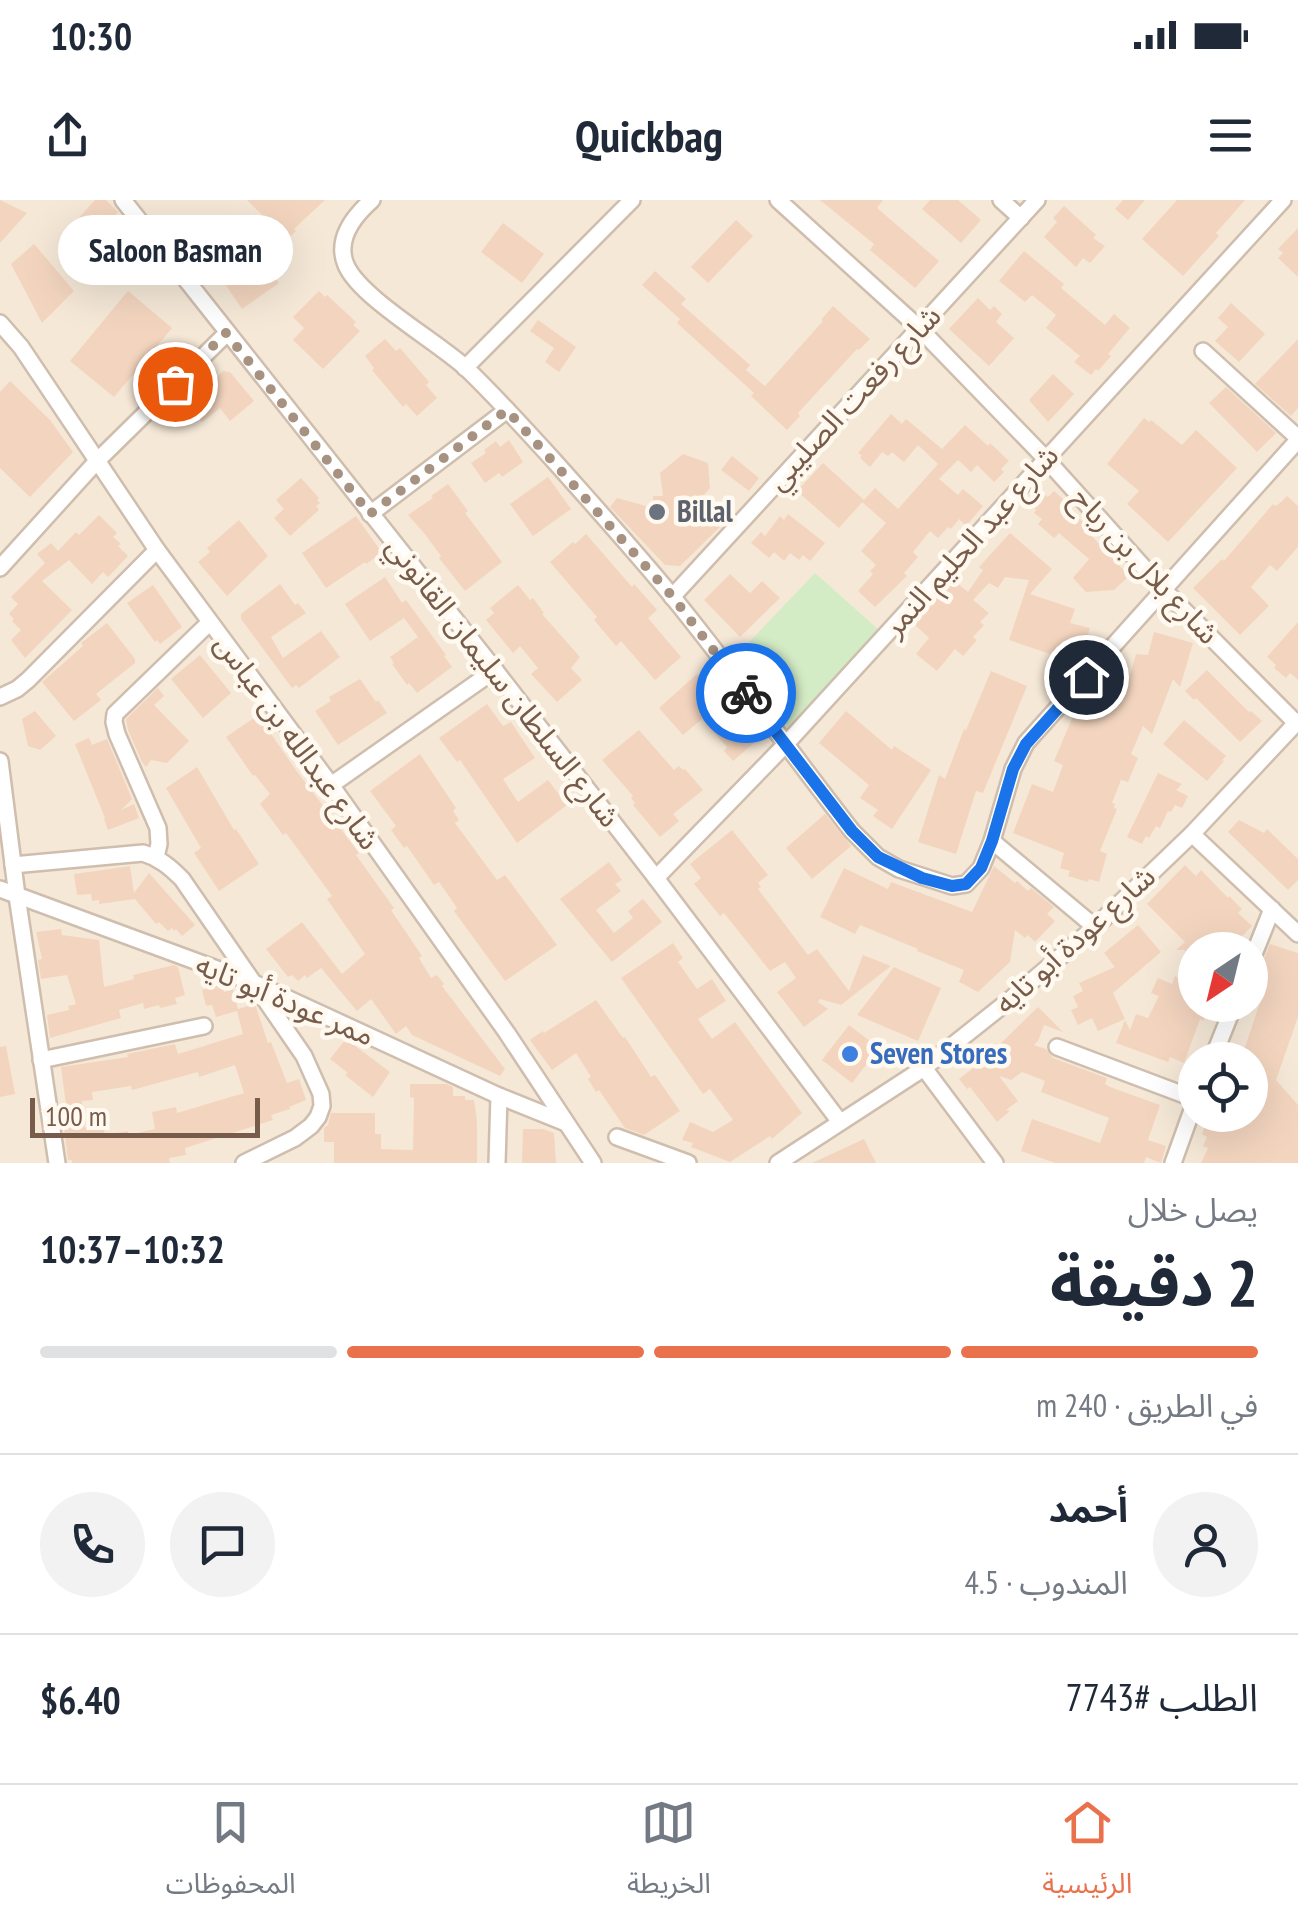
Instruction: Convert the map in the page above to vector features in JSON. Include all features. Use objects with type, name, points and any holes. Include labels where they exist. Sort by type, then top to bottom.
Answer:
[{"type":"street","name":"شارع السلطان سليمان القانوني","points":[[123,200],[495,670],[840,1122]]},
{"type":"street","points":[[372,200],[354,216],[343,246],[344,263],[354,279],[465,368],[507,410],[672,596],[852,831],[878,857],[952,886],[966,884],[981,868],[1013,769],[1026,744],[1298,439],[1203,352]]},
{"type":"street","points":[[465,368],[632,200]]},
{"type":"street","name":"شارع بلال بن رباح","points":[[778,200],[918,327],[1046,459],[1164,590],[1297,722]]},
{"type":"street","points":[[1001,200],[1021,218]]},
{"type":"street","name":"شارع رفعت الصليبي","points":[[672,596],[1037,200]]},
{"type":"street","name":"شارع عبد الحليم النمر","points":[[656,878],[786,745],[1283,200]]},
{"type":"street","name":"شارع عبدالله بن عباس","points":[[0,323],[21,348],[156,550],[331,785],[507,1033],[593,1163]]},
{"type":"street","points":[[0,568],[98,461],[226,333]]},
{"type":"street","points":[[370,514],[507,410]]},
{"type":"street","points":[[0,697],[28,680],[156,550]]},
{"type":"street","points":[[156,857],[158,828],[118,734],[115,714],[209,623]]},
{"type":"street","points":[[331,785],[495,670]]},
{"type":"street","name":"شارع عودة أبو تايه","points":[[778,1163],[924,1068],[1095,928],[1192,834],[1297,722]]},
{"type":"street","points":[[0,761],[57,1163]]},
{"type":"street","points":[[1192,834],[1298,934]]},
{"type":"street","points":[[992,841],[1095,928]]},
{"type":"street","points":[[13,865],[142,852],[156,857],[182,879],[304,1056],[322,1094],[318,1118],[295,1138],[244,1163]]},
{"type":"street","name":"ممر عودة أبو تايه","points":[[0,889],[252,982],[499,1096],[566,1122]]},
{"type":"street","points":[[1263,932],[1272,909]]},
{"type":"street","points":[[41,1060],[204,1026]]},
{"type":"street","points":[[1057,1047],[1178,1094]]},
{"type":"street","points":[[924,1068],[995,1163]]},
{"type":"street","points":[[497,1163],[499,1096]]},
{"type":"street","points":[[1173,1163],[1184,1132]]},
{"type":"street","points":[[617,1137],[688,1163]]},
{"type":"shaded area","points":[[0,200],[1298,200],[1298,1163],[0,1163]]},
{"type":"green space","points":[[815,573],[880,631],[789,729],[734,658]]},
{"type":"building","points":[[0,200],[27,213],[0,243]]},
{"type":"building","points":[[95,200],[106,200],[118,212],[108,224],[121,237],[101,258],[68,230]]},
{"type":"building","points":[[247,200],[325,200],[287,240]]},
{"type":"building","points":[[820,200],[883,200],[877,208],[939,261],[915,288],[870,250],[874,244]]},
{"type":"building","points":[[930,200],[958,200],[981,220],[961,243],[922,209]]},
{"type":"building","points":[[1123,200],[1145,200],[1128,220],[1115,209]]},
{"type":"building","points":[[1177,200],[1245,200],[1183,276],[1142,239]]},
{"type":"building","points":[[1064,206],[1105,246],[1090,263],[1083,258],[1076,267],[1044,237]]},
{"type":"building","points":[[736,220],[753,236],[708,283],[691,267]]},
{"type":"building","points":[[503,223],[544,254],[522,283],[481,252]]},
{"type":"building","points":[[209,227],[220,245],[226,241],[252,271],[264,262],[279,283],[242,309],[205,255],[209,252],[199,232]]},
{"type":"building","points":[[1298,228],[1298,277],[1278,258],[1283,253],[1278,249]]},
{"type":"building","points":[[34,244],[74,291],[42,323],[11,264]]},
{"type":"building","points":[[1024,251],[1105,325],[1114,314],[1130,328],[1098,371],[1091,375],[1074,362],[1080,356],[1046,328],[1056,315],[1032,295],[1025,302],[999,281]]},
{"type":"building","points":[[655,271],[686,299],[681,304],[750,365],[746,370],[765,386],[833,306],[870,339],[798,413],[800,416],[787,430],[642,285]]},
{"type":"building","points":[[128,291],[172,328],[114,397],[70,361]]},
{"type":"building","points":[[319,291],[356,322],[353,325],[360,331],[323,369],[293,340],[304,328],[293,317]]},
{"type":"building","points":[[978,298],[990,310],[994,306],[1002,314],[996,322],[1014,338],[989,366],[949,329]]},
{"type":"building","points":[[1231,303],[1265,334],[1239,362],[1215,341],[1228,327],[1218,318]]},
{"type":"building","points":[[538,320],[576,347],[559,372],[545,362],[554,348],[530,331]]},
{"type":"building","points":[[385,339],[396,351],[400,348],[429,382],[426,385],[437,398],[417,416],[406,404],[403,407],[365,356]]},
{"type":"building","points":[[1298,339],[1298,408],[1291,416],[1255,384]]},
{"type":"building","points":[[223,371],[230,372],[254,401],[230,421],[220,408],[202,422],[188,406]]},
{"type":"building","points":[[1053,374],[1074,394],[1048,422],[1029,400]]},
{"type":"building","points":[[10,381],[50,420],[73,452],[30,497],[0,468],[0,392]]},
{"type":"building","points":[[1226,387],[1276,433],[1257,452],[1209,403]]},
{"type":"building","points":[[891,414],[902,424],[906,419],[942,449],[965,425],[1009,461],[994,482],[977,465],[971,472],[958,460],[939,479],[958,495],[963,489],[983,506],[966,526],[959,519],[938,538],[930,531],[913,552],[918,557],[904,573],[907,576],[875,607],[858,591],[876,565],[861,551],[886,523],[862,502],[875,488],[898,509],[938,464],[918,445],[904,462],[892,452],[888,456],[882,452],[870,467],[860,458],[858,453]]},
{"type":"building","points":[[1144,418],[1182,445],[1196,430],[1237,468],[1168,542],[1127,504],[1139,491],[1107,464]]},
{"type":"building","points":[[509,440],[523,462],[485,483],[471,463],[496,441],[500,447]]},
{"type":"building","name":"Billal","points":[[683,454],[708,463],[710,488],[693,507],[720,527],[680,566],[665,565],[610,507],[617,498],[653,508],[653,496],[663,496],[660,473]]},
{"type":"building","points":[[732,456],[759,478],[749,491],[721,470]]},
{"type":"building","points":[[823,463],[864,500],[839,528],[797,491]]},
{"type":"building","points":[[548,477],[571,509],[533,536],[510,504]]},
{"type":"building","points":[[301,478],[319,498],[319,510],[290,536],[274,518],[284,509],[276,500]]},
{"type":"building","points":[[448,484],[502,562],[465,591],[408,515]]},
{"type":"building","points":[[1054,491],[1129,576],[1114,590],[1086,592],[1073,578],[1089,559],[1059,533],[1054,538],[1038,524],[1042,519],[1034,508]]},
{"type":"building","points":[[1287,496],[1298,506],[1298,547],[1277,571],[1270,565],[1251,587],[1269,606],[1240,635],[1193,588],[1224,561],[1273,504]]},
{"type":"building","points":[[788,514],[825,543],[810,561],[803,555],[799,560],[790,553],[784,561],[774,552],[769,558],[751,543],[761,532],[765,536],[780,516],[784,520]]},
{"type":"building","points":[[99,515],[117,533],[113,537],[128,556],[108,577],[103,572],[92,584],[69,560],[42,581],[72,610],[25,658],[11,640],[21,630],[9,614],[18,604],[11,597],[45,563],[37,554],[51,543],[58,551]]},
{"type":"building","points":[[356,516],[382,553],[326,588],[302,553]]},
{"type":"building","points":[[239,520],[268,556],[227,596],[198,562],[210,552],[207,548]]},
{"type":"building","points":[[1010,533],[1052,569],[1030,594],[1075,609],[1070,623],[1090,628],[1081,659],[1051,651],[1050,654],[1009,640],[1029,580],[1005,577],[998,588],[989,583],[973,600],[989,613],[973,637],[977,640],[963,656],[955,649],[937,671],[916,654],[929,638],[914,624],[949,583],[953,586],[956,582],[968,592],[983,570],[979,567]]},
{"type":"building","points":[[586,534],[657,610],[648,618],[681,657],[655,680],[621,641],[616,646],[550,562]]},
{"type":"building","points":[[730,574],[750,593],[762,581],[780,598],[740,637],[704,600]]},
{"type":"building","points":[[385,577],[402,603],[406,600],[452,667],[417,693],[407,685],[390,657],[418,637],[404,618],[370,641],[345,604]]},
{"type":"building","points":[[280,584],[306,613],[271,637],[283,658],[321,631],[340,657],[299,688],[292,688],[241,619],[241,614]]},
{"type":"building","points":[[153,585],[182,627],[160,644],[127,603]]},
{"type":"building","points":[[518,585],[580,657],[571,668],[582,680],[557,702],[531,674],[538,668],[520,646],[513,653],[486,620],[494,613],[490,608]]},
{"type":"building","points":[[1298,622],[1298,680],[1290,673],[1286,678],[1267,657]]},
{"type":"building","points":[[107,623],[135,663],[96,694],[101,700],[74,721],[42,682]]},
{"type":"building","points":[[1154,632],[1193,643],[1180,687],[1173,679],[1152,734],[1143,726],[1131,754],[1138,758],[1128,782],[1121,780],[1112,803],[1117,809],[1100,851],[1107,854],[1099,882],[1068,876],[1070,871],[1060,868],[1064,853],[1013,833],[1032,784],[1053,792],[1063,765],[1054,761],[1076,709],[1105,672],[1129,679],[1136,654],[1148,655]]},
{"type":"building","points":[[200,655],[231,693],[203,718],[171,679]]},
{"type":"building","points":[[1207,670],[1262,721],[1240,742],[1185,691]]},
{"type":"building","points":[[991,671],[1027,686],[983,793],[976,791],[956,854],[918,842],[939,775],[945,779]]},
{"type":"building","points":[[697,674],[731,713],[742,705],[749,713],[740,721],[757,740],[733,761],[724,751],[727,747],[702,719],[683,735],[659,708]]},
{"type":"building","points":[[360,679],[387,713],[338,745],[315,711],[331,701],[329,697]]},
{"type":"building","points":[[158,688],[164,696],[154,705],[189,741],[167,763],[151,760],[146,767],[126,719]]},
{"type":"building","points":[[487,704],[503,726],[511,722],[535,758],[503,779],[518,802],[548,780],[567,805],[517,843],[460,760],[457,762],[439,738]]},
{"type":"building","points":[[35,711],[56,736],[40,750],[28,746],[22,719]]},
{"type":"building","points":[[846,711],[892,750],[894,746],[931,770],[892,829],[873,816],[878,810],[860,798],[869,785],[819,743]]},
{"type":"building","points":[[258,715],[359,853],[356,855],[394,908],[391,910],[422,956],[419,958],[431,978],[437,975],[505,1069],[500,1076],[412,1035],[406,1026],[396,1034],[371,999],[357,1011],[321,968],[298,981],[292,975],[288,977],[266,949],[302,922],[342,974],[365,954],[327,899],[332,896],[260,804],[270,794],[226,737]]},
{"type":"building","points":[[1184,720],[1226,756],[1207,781],[1163,744]]},
{"type":"building","points":[[639,730],[674,770],[679,766],[685,769],[703,790],[673,814],[679,821],[660,837],[633,805],[633,796],[602,760]]},
{"type":"building","points":[[89,738],[92,745],[107,739],[132,799],[121,810],[134,804],[139,818],[108,830],[75,744]]},
{"type":"building","points":[[420,754],[456,808],[453,811],[459,820],[455,823],[497,880],[505,875],[557,945],[505,981],[454,911],[457,908],[439,882],[434,885],[391,830],[396,826],[370,791]]},
{"type":"building","points":[[197,767],[259,864],[219,891],[194,853],[201,848],[166,788]]},
{"type":"building","points":[[1158,773],[1182,784],[1176,790],[1188,796],[1182,808],[1175,805],[1168,811],[1160,828],[1156,826],[1142,844],[1127,837]]},
{"type":"building","points":[[825,814],[851,846],[812,879],[786,848]]},
{"type":"building","points":[[1239,820],[1264,833],[1267,829],[1298,859],[1298,880],[1288,890],[1228,832]]},
{"type":"building","points":[[732,830],[768,875],[758,883],[758,889],[808,955],[817,949],[849,991],[863,955],[891,966],[841,1005],[820,999],[818,1002],[828,1009],[804,1027],[777,992],[796,978],[785,962],[770,971],[724,913],[720,916],[694,884],[701,878],[690,864]]},
{"type":"building","points":[[609,862],[622,880],[615,884],[621,891],[596,910],[614,933],[633,918],[628,911],[643,899],[662,922],[612,962],[560,899]]},
{"type":"building","points":[[1185,865],[1196,876],[1201,870],[1242,909],[1238,913],[1252,926],[1246,932],[1178,935],[1147,904]]},
{"type":"building","points":[[130,866],[134,893],[149,873],[195,925],[182,936],[176,929],[168,931],[159,922],[156,924],[135,899],[99,904],[99,900],[92,901],[91,894],[77,895],[74,874]]},
{"type":"building","points":[[994,866],[1054,907],[1047,914],[1055,921],[1035,942],[1015,930],[1010,962],[978,992],[959,982],[964,970],[860,925],[855,934],[820,917],[844,868],[888,889],[891,882],[972,912]]},
{"type":"building","points":[[1138,925],[1161,952],[1113,993],[1125,1019],[1098,1031],[1092,1018],[1078,1025],[1071,1010],[1078,1007],[1073,996],[1083,991],[1079,983],[1115,967],[1104,953]]},
{"type":"building","points":[[61,929],[62,935],[99,940],[104,987],[174,965],[178,967],[185,995],[175,998],[177,1004],[144,1009],[143,1003],[119,1010],[121,1018],[50,1038],[47,1015],[69,1010],[68,1006],[76,1004],[67,975],[41,979],[38,960],[42,959],[36,932]]},
{"type":"building","points":[[673,943],[683,958],[678,962],[697,989],[712,979],[726,1001],[698,1019],[712,1039],[735,1022],[802,1113],[772,1139],[770,1136],[730,1162],[682,1140],[690,1122],[713,1132],[733,1120],[710,1089],[703,1094],[621,978]]},
{"type":"building","points":[[1270,944],[1298,953],[1298,1017],[1276,1080],[1298,1105],[1298,1163],[1201,1163],[1208,1148],[1203,1146],[1207,1137],[1203,1132],[1268,1132],[1268,1042],[1247,1042],[1254,1022],[1268,1022]]},
{"type":"building","points":[[894,967],[941,988],[918,1041],[857,1015]]},
{"type":"building","points":[[1175,976],[1178,1022],[1199,1022],[1192,1042],[1178,1042],[1178,1060],[1170,1057],[1168,1062],[1116,1043],[1125,1020],[1130,1030],[1136,1014],[1148,1018],[1159,996],[1151,993],[1158,978],[1172,984]]},
{"type":"building","points":[[222,984],[224,992],[233,989],[238,1009],[255,1004],[287,1083],[299,1079],[306,1100],[271,1115],[273,1120],[185,1148],[186,1155],[169,1158],[170,1163],[68,1160],[61,1067],[128,1057],[127,1054],[175,1044],[178,1054],[243,1034],[237,1011],[216,1017],[212,1005],[206,1006],[202,990]],"holes":[[[235,1065],[244,1093],[177,1113],[176,1107],[152,1112],[155,1129],[128,1135],[128,1131],[105,1135],[103,1126],[85,1128],[82,1101],[93,1100],[92,1092],[131,1086],[132,1090],[198,1072],[199,1077]]]},
{"type":"building","points":[[596,1000],[680,1111],[644,1135],[625,1128],[599,1090],[596,1092],[576,1053],[552,1070],[530,1040]]},
{"type":"building","points":[[1038,1007],[1063,1032],[1044,1025],[1034,1045],[1046,1049],[1053,1058],[1107,1078],[1105,1084],[1110,1087],[1160,1105],[1148,1140],[1166,1146],[1161,1163],[1146,1157],[1144,1163],[1055,1163],[1021,1151],[1032,1119],[1100,1143],[1109,1118],[1041,1092],[1045,1081],[1022,1072],[1011,1080],[999,1076],[1018,1101],[997,1122],[959,1079],[1000,1047]]},
{"type":"building","name":"Seven Stores","points":[[849,1025],[879,1048],[852,1083],[822,1060]]},
{"type":"building","points":[[346,1039],[390,1072],[373,1097],[330,1059]]},
{"type":"building","points":[[6,1046],[15,1094],[0,1097],[0,1047]]},
{"type":"building","points":[[410,1084],[447,1084],[453,1087],[453,1096],[474,1100],[477,1163],[334,1163],[334,1142],[324,1142],[324,1128],[331,1113],[375,1113],[375,1134],[381,1134],[381,1149],[413,1150],[414,1098],[410,1097]]},
{"type":"building","points":[[523,1129],[554,1133],[556,1163],[522,1163]]},
{"type":"building","points":[[864,1139],[876,1163],[812,1163]]},
{"type":"way so far","points":[[175,384],[226,333],[370,514],[507,410],[672,596],[746,693]]},
{"type":"place","name":"Saloon Basman","points":[[175,384]]},
{"type":"place","name":"Billal","points":[[657,512]]},
{"type":"place","name":"Seven Stores","points":[[850,1054]]},
{"type":"route","points":[[746,693],[852,831],[878,857],[922,878],[952,886],[966,884],[981,868],[1013,769],[1026,744],[1086,677]]}]
